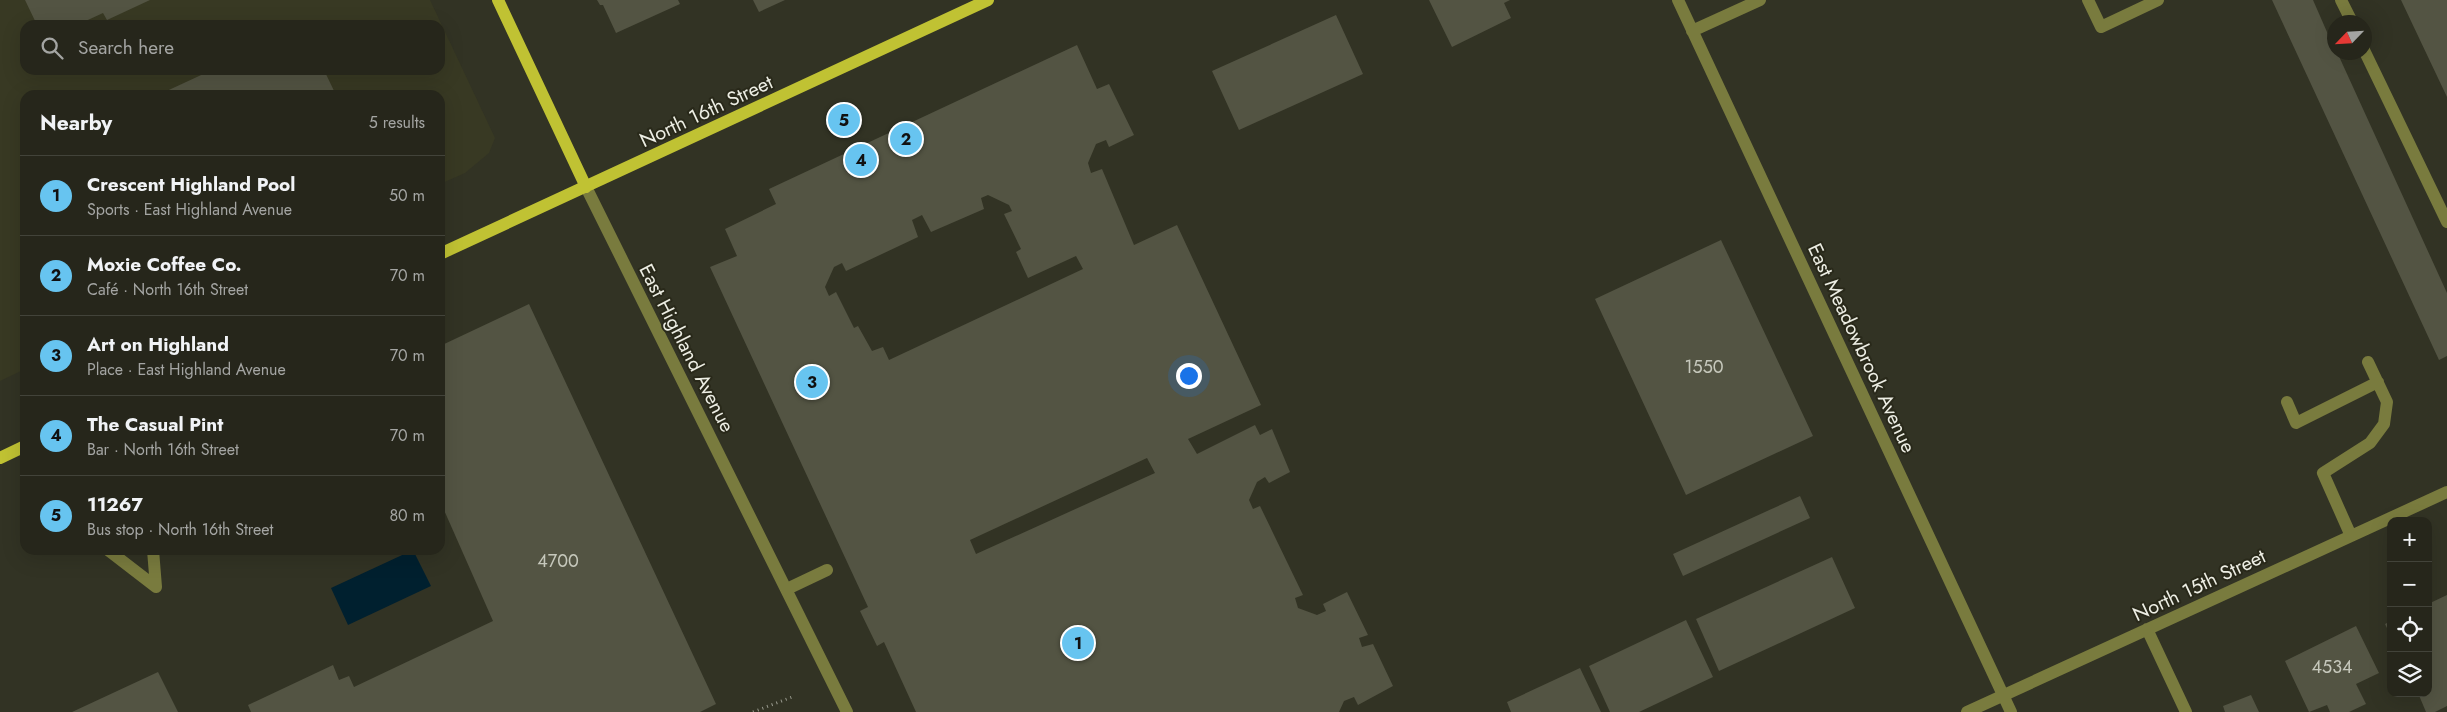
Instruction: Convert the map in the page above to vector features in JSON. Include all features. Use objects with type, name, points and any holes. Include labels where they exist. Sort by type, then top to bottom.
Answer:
[{"type":"main road","name":"East Highland Avenue","points":[[498,0],[586,187]]},
{"type":"main road","name":"North 16th Street","points":[[445,252],[988,0]]},
{"type":"main road","points":[[0,458],[20,448]]},
{"type":"street","name":"East Meadowbrook Avenue","points":[[1678,0],[2011,712]]},
{"type":"street","points":[[1692,31],[1760,0]]},
{"type":"street","points":[[2088,0],[2101,27],[2158,0]]},
{"type":"street","points":[[2341,0],[2348,15]]},
{"type":"street","points":[[2369,60],[2447,222]]},
{"type":"street","name":"East Highland Avenue","points":[[586,187],[846,712]]},
{"type":"street","points":[[2351,536],[2323,473],[2370,443],[2384,424],[2388,402],[2368,362]]},
{"type":"street","points":[[2287,402],[2296,422],[2378,382]]},
{"type":"street","name":"North 15th Street","points":[[1966,712],[2447,492]]},
{"type":"street","points":[[115,555],[156,586],[153,555]]},
{"type":"street","points":[[787,590],[828,570]]},
{"type":"street","points":[[2147,629],[2186,712]]},
{"type":"path","points":[[753,712],[792,697]]},
{"type":"shaded area","points":[[0,0],[430,0],[439,20],[20,20],[20,75],[445,75],[445,32],[495,138],[489,153],[465,173],[445,182],[445,90],[20,90],[20,371],[0,381]]},
{"type":"water","points":[[402,555],[416,555],[431,586],[348,625],[331,588]]},
{"type":"building","points":[[25,0],[150,0],[107,20],[103,13],[88,20],[35,20]]},
{"type":"building","points":[[597,0],[678,0],[680,4],[616,33],[603,5],[600,5]]},
{"type":"building","points":[[753,0],[785,0],[759,12]]},
{"type":"building","points":[[1429,0],[1510,0],[1504,3],[1511,18],[1452,47]]},
{"type":"building","points":[[2272,0],[2313,0],[2327,32],[2327,60],[2341,60],[2447,293],[2447,356],[2439,360]]},
{"type":"building","points":[[2401,0],[2447,0],[2447,97]]},
{"type":"building","points":[[1336,15],[1363,74],[1239,130],[1212,71]]},
{"type":"building","points":[[1077,45],[1097,89],[1109,84],[1134,135],[1109,147],[1106,140],[1096,144],[1088,163],[1091,173],[1102,169],[1134,245],[1177,225],[1261,405],[1188,439],[1197,454],[1255,425],[1260,435],[1272,429],[1290,472],[1269,483],[1265,477],[1257,482],[1249,500],[1253,509],[1260,506],[1303,595],[1295,598],[1298,608],[1317,615],[1326,611],[1323,604],[1347,592],[1368,635],[1359,638],[1362,647],[1373,644],[1393,686],[1358,705],[1354,697],[1344,701],[1339,712],[916,712],[884,642],[877,646],[860,611],[868,607],[710,267],[737,256],[725,229],[776,204],[769,189]],"holes":[[[988,195],[1009,205],[1012,211],[1004,214],[1021,249],[1016,252],[1028,278],[1076,256],[1083,269],[889,360],[883,347],[872,351],[858,326],[854,328],[836,292],[829,296],[825,287],[834,267],[842,263],[846,271],[918,237],[912,220],[922,215],[931,232],[984,209],[981,198]],[[1147,458],[1155,473],[976,554],[970,540]]]},
{"type":"building","points":[[201,75],[326,75],[334,90],[169,90]]},
{"type":"building","points":[[1721,240],[1813,436],[1686,495],[1595,299]]},
{"type":"building","points":[[529,304],[716,704],[700,712],[251,712],[248,705],[333,665],[339,680],[349,676],[354,687],[493,621],[445,512],[445,344]]},
{"type":"building","points":[[1800,496],[1810,518],[1683,576],[1673,554]]},
{"type":"building","points":[[1832,557],[1855,608],[1719,671],[1696,619]]},
{"type":"building","points":[[2447,595],[2447,706],[2435,712],[2426,712],[2420,697],[2432,697],[2432,602]]},
{"type":"building","points":[[1686,620],[1713,677],[1639,712],[1610,712],[1589,666]]},
{"type":"building","points":[[2356,626],[2379,673],[2356,684],[2366,704],[2349,712],[2330,712],[2327,705],[2309,712],[2285,661]]},
{"type":"building","points":[[1580,668],[1601,712],[1511,712],[1507,702]]},
{"type":"building","points":[[158,672],[178,712],[72,712]]},
{"type":"building","points":[[2251,695],[2259,712],[2225,712],[2223,706]]},
{"type":"place","name":"11267","points":[[844,120]]},
{"type":"place","name":"Moxie Coffee Co.","points":[[906,139]]},
{"type":"place","name":"The Casual Pint","points":[[861,160]]},
{"type":"place","name":"Art on Highland","points":[[812,382]]},
{"type":"place","name":"Crescent Highland Pool","points":[[1078,643]]}]
